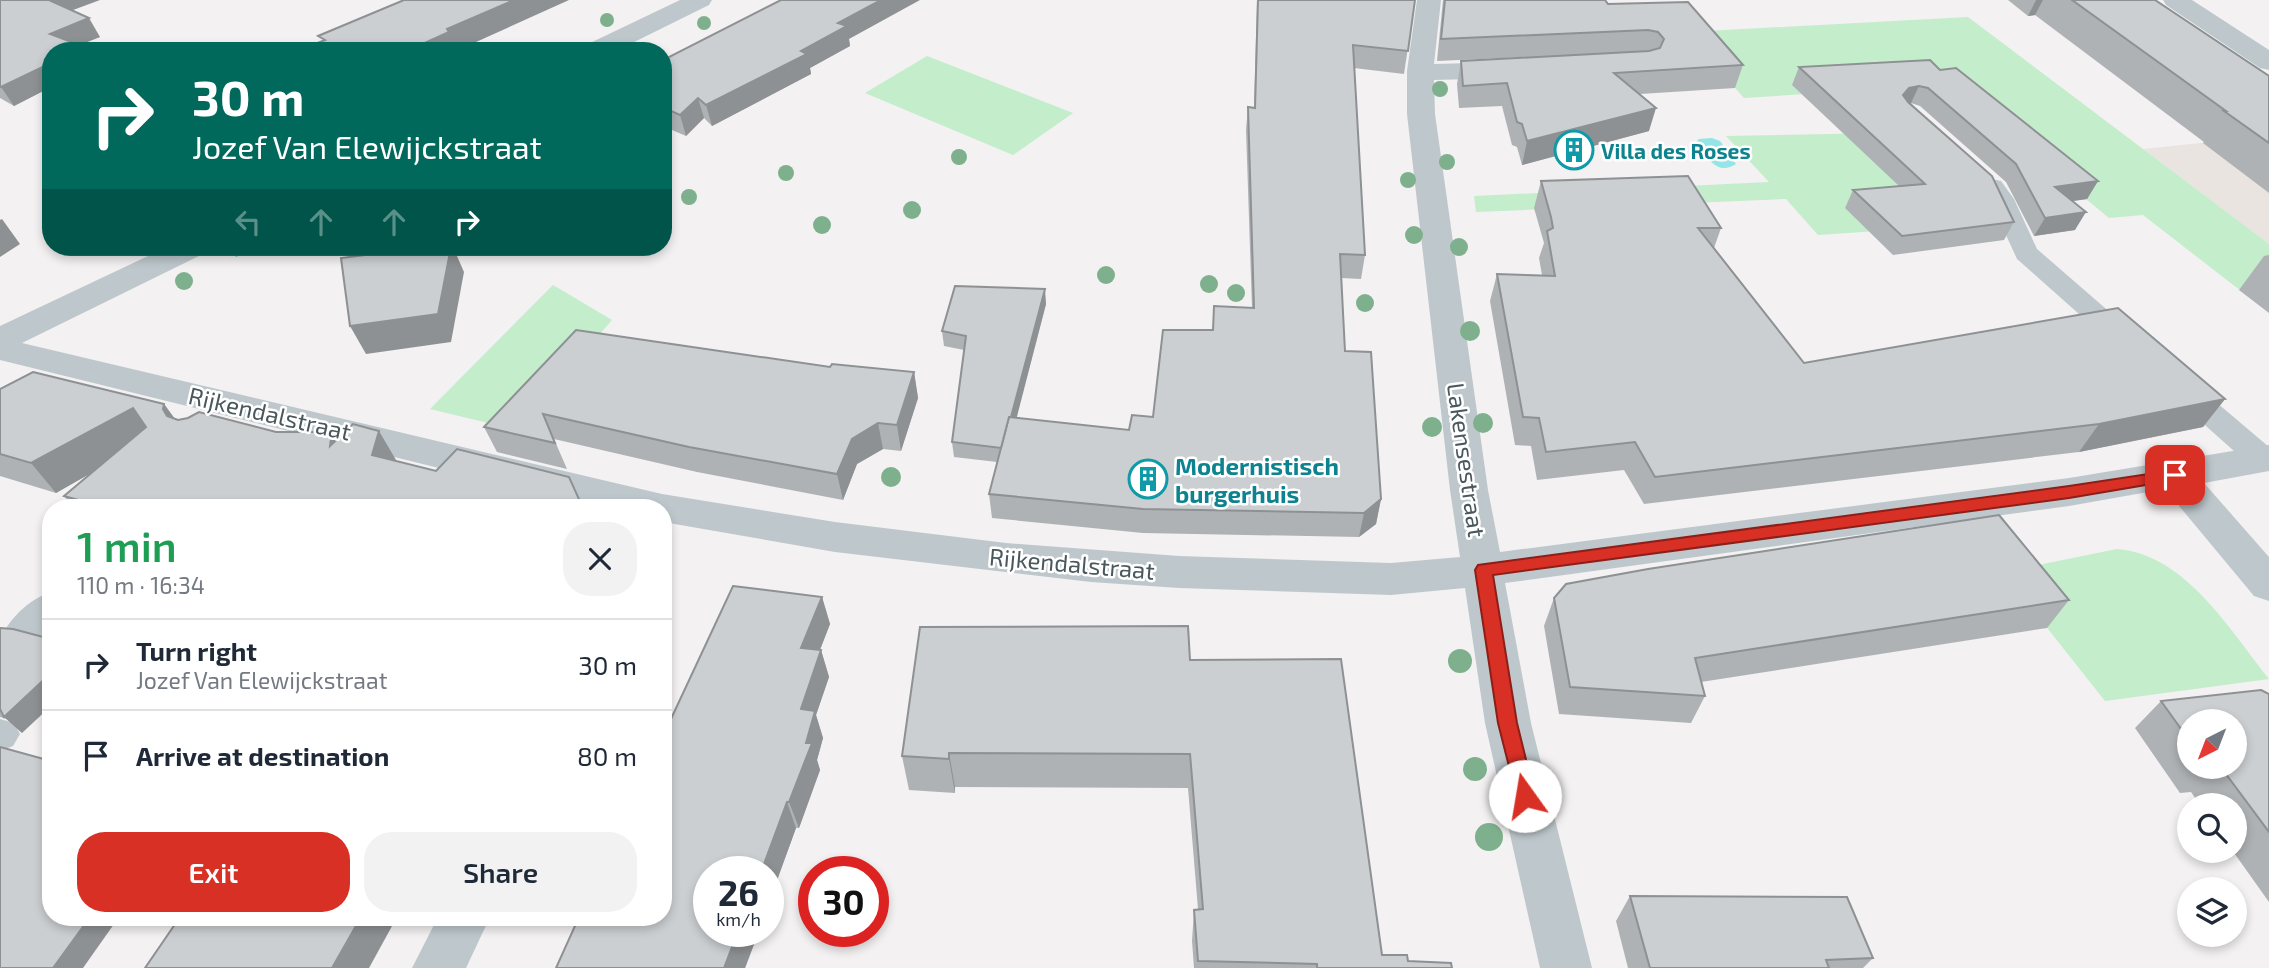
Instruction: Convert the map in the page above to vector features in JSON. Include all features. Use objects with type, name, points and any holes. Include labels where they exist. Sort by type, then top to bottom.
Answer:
[{"type":"street","points":[[614,42],[700,0]]},
{"type":"street","name":"Lakensestraat","points":[[1429,0],[1420,71],[1421,114],[1469,490],[1508,723],[1566,968]]},
{"type":"street","points":[[2175,0],[2269,62]]},
{"type":"street","points":[[1420,71],[1457,74],[1536,69]]},
{"type":"street","points":[[0,340],[173,256]]},
{"type":"street","name":"Rijkendalstraat","points":[[0,349],[237,406],[601,499]]},
{"type":"street","name":"Rijkendalstraat","points":[[672,517],[1091,566],[1179,572],[1391,579],[1484,570],[2042,496],[2266,459]]},
{"type":"street","points":[[2175,475],[2269,585]]},
{"type":"street","points":[[438,968],[460,926]]},
{"type":"lane","points":[[1976,172],[2002,199],[2023,247],[2031,258],[2266,459]]},
{"type":"lane","points":[[207,433],[237,406]]},
{"type":"lane","points":[[21,632],[42,613]]},
{"type":"shaded area","points":[[2269,136],[2269,244],[2143,149]]},
{"type":"green space","points":[[1968,17],[2269,244],[2269,307],[2263,308],[2143,215],[2109,218],[1948,85],[1744,98],[1714,64],[1632,35]]},
{"type":"green space","points":[[927,56],[1073,113],[1013,155],[865,93]]},
{"type":"green space","points":[[1880,133],[1982,224],[1818,235],[1786,199],[1476,212],[1474,196],[1769,182],[1726,136]]},
{"type":"green space","points":[[553,285],[612,320],[517,430],[430,409]]},
{"type":"green space","points":[[2117,549],[2141,554],[2185,579],[2222,618],[2269,679],[2105,701],[2003,572]]},
{"type":"water","points":[[1712,138],[1720,141],[1736,164],[1723,168],[1708,159],[1696,142],[1699,139]]},
{"type":"building","points":[[0,0],[49,0],[89,18],[50,34],[72,42],[42,42],[42,67],[0,86]]},
{"type":"building","points":[[404,0],[514,0],[447,29],[449,32],[427,42],[320,42],[325,40],[318,36]]},
{"type":"building","points":[[781,0],[881,0],[838,23],[847,26],[801,51],[807,54],[706,105],[698,98],[680,115],[672,111],[672,55]]},
{"type":"building","points":[[1258,0],[1415,0],[1408,51],[1353,45],[1365,255],[1340,254],[1345,351],[1371,352],[1381,499],[1364,513],[1143,509],[989,494],[1009,417],[1129,430],[1132,415],[1153,417],[1163,330],[1213,330],[1214,306],[1254,308],[1248,107],[1255,108]]},
{"type":"building","points":[[1445,0],[1605,0],[1608,4],[1688,2],[1743,65],[1614,73],[1656,108],[1527,141],[1522,124],[1517,122],[1507,83],[1463,86],[1461,61],[1649,51],[1660,48],[1664,39],[1658,32],[1648,30],[1441,39]]},
{"type":"building","points":[[2072,0],[2155,0],[2269,76],[2269,143],[2226,111]]},
{"type":"building","points":[[1930,60],[1940,70],[1956,68],[2098,181],[2055,187],[2086,212],[2045,218],[2016,164],[1928,88],[1919,86],[1909,88],[1903,95],[1992,176],[2014,222],[1902,236],[1853,190],[1925,184],[1799,67]]},
{"type":"building","points":[[1688,176],[1721,228],[1698,228],[1804,363],[2118,308],[2225,399],[2099,424],[1655,477],[1635,442],[1546,452],[1539,418],[1523,417],[1497,274],[1555,276],[1547,231],[1553,228],[1541,181]]},
{"type":"building","points":[[449,256],[438,314],[350,326],[341,258]]},
{"type":"building","points":[[955,286],[1045,289],[1001,448],[952,442],[966,336],[942,331]]},
{"type":"building","points":[[576,330],[830,367],[832,364],[914,372],[897,425],[878,423],[852,439],[837,474],[689,447],[543,414],[555,443],[484,427]]},
{"type":"building","points":[[33,372],[164,404],[163,409],[167,416],[178,420],[199,412],[276,432],[332,432],[330,446],[353,424],[379,431],[372,455],[436,471],[457,449],[569,477],[579,499],[75,499],[64,496],[146,427],[133,408],[31,463],[0,454],[0,389]]},
{"type":"building","points":[[1999,515],[2069,600],[1695,658],[1705,696],[1570,687],[1554,598],[1566,584]]},
{"type":"building","points":[[733,586],[822,597],[801,648],[821,650],[801,709],[815,711],[806,743],[812,743],[767,856],[693,856],[693,947],[732,947],[724,968],[556,968],[575,926],[672,926],[672,717]]},
{"type":"building","points":[[1188,626],[1190,660],[1341,659],[1382,955],[1407,955],[1408,961],[1451,963],[1452,968],[1317,968],[1317,964],[1198,961],[1194,910],[1203,909],[1190,754],[949,753],[949,759],[902,756],[920,627]]},
{"type":"building","points":[[0,628],[42,637],[42,681],[4,717],[0,709]]},
{"type":"building","points":[[2261,690],[2269,694],[2269,832],[2247,802],[2247,793],[2240,793],[2230,779],[2247,779],[2247,709],[2177,709],[2177,723],[2161,701]]},
{"type":"building","points":[[0,747],[42,759],[42,926],[83,926],[53,968],[0,968]]},
{"type":"building","points":[[1630,896],[1847,897],[1873,958],[1826,960],[1829,968],[1650,968]]},
{"type":"building","points":[[174,926],[356,926],[332,968],[145,968]]},
{"type":"place","name":"Villa des Roses","points":[[1574,150]]},
{"type":"place","name":"Modernistisch burgerhuis","points":[[1148,479]]},
{"type":"route","points":[[1525,796],[1508,723],[1484,570],[2069,492],[2175,475]]}]
